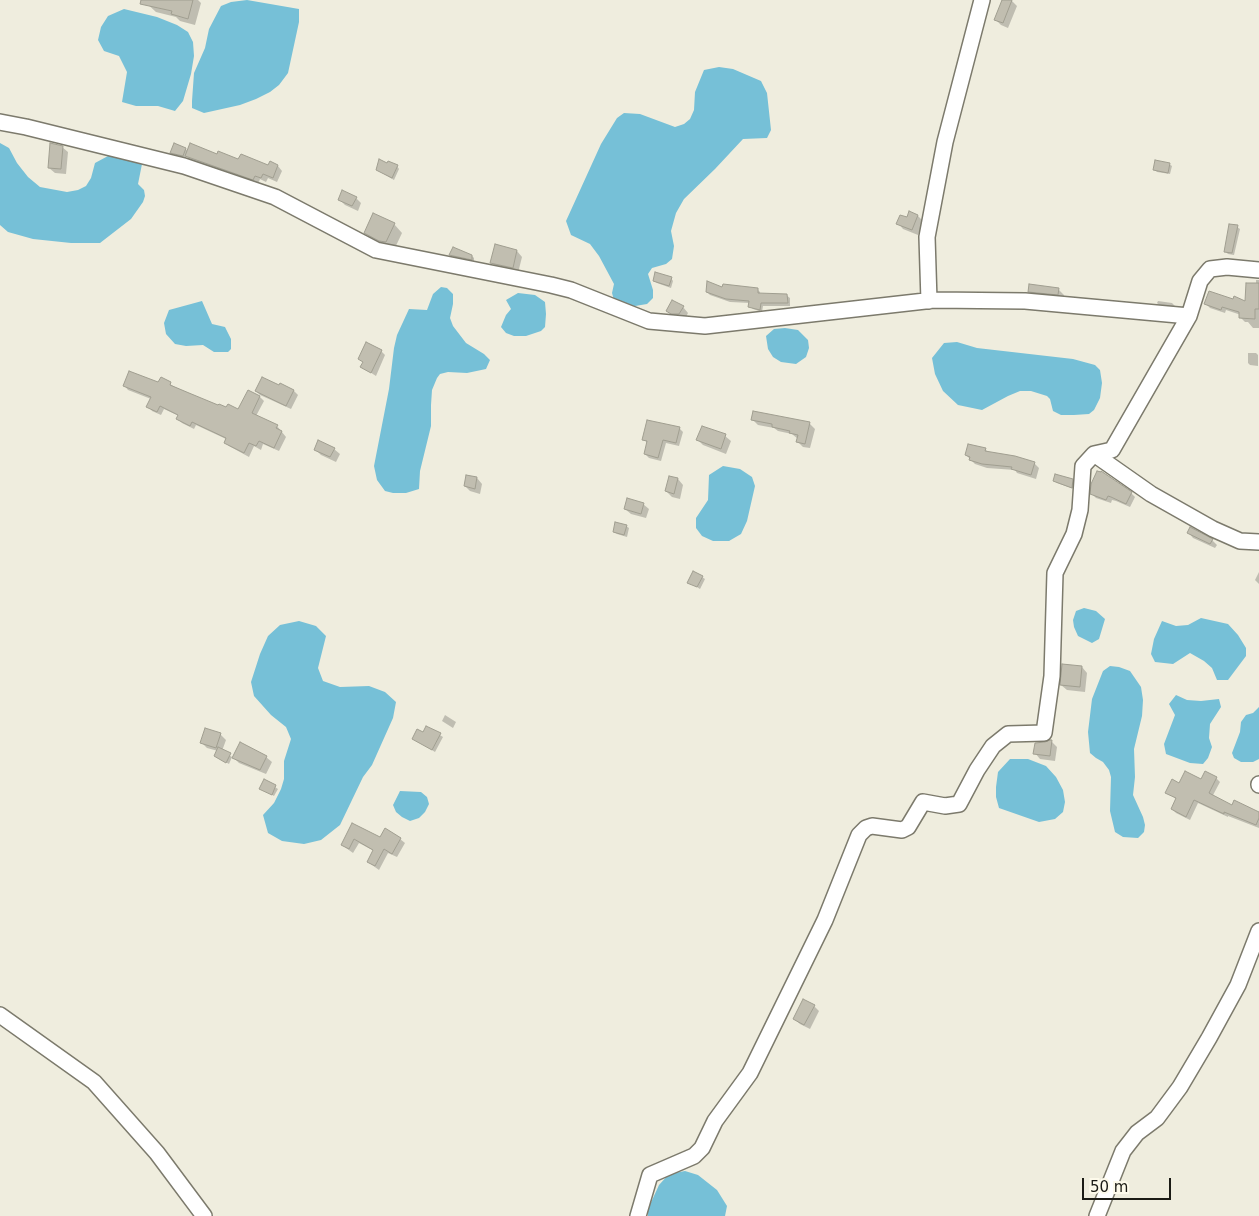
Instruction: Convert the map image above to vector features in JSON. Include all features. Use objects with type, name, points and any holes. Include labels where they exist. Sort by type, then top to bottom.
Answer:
[{"type":"street","points":[[929,301],[928,237],[945,142],[982,0]]},
{"type":"street","points":[[0,122],[184,166],[275,197],[376,250],[571,290],[649,321],[705,326],[929,301],[1026,301],[1189,316]]},
{"type":"street","points":[[638,1216],[650,1175],[676,1162],[694,1156],[702,1148],[715,1121],[750,1073],[825,920],[859,835],[866,828],[872,826],[902,830],[908,827],[923,802],[945,806],[959,804],[977,770],[993,746],[1008,734],[1044,733],[1052,676],[1055,573],[1074,534],[1080,510],[1083,466],[1094,454],[1112,450],[1189,316],[1200,281],[1210,269],[1227,267],[1259,270]]},
{"type":"street","points":[[1094,454],[1151,494],[1213,529],[1240,541],[1259,542]]},
{"type":"street","points":[[1096,1216],[1123,1151],[1137,1133],[1156,1118],[1180,1087],[1226,1008],[1238,986],[1259,931]]},
{"type":"street","points":[[0,1015],[94,1082],[157,1153],[204,1216]]},
{"type":"water","points":[[247,0],[299,9],[299,22],[288,73],[279,85],[270,92],[240,105],[204,113],[192,108],[194,73],[205,48],[209,29],[221,6],[231,2]]},
{"type":"water","points":[[124,9],[157,17],[177,25],[188,32],[193,42],[194,56],[191,74],[183,101],[175,111],[158,106],[136,106],[122,102],[127,72],[119,56],[104,51],[98,40],[101,27],[108,16]]},
{"type":"water","points":[[719,67],[733,69],[761,81],[767,93],[771,130],[767,138],[743,139],[684,199],[676,213],[671,231],[674,246],[672,259],[666,264],[652,268],[648,274],[653,290],[653,298],[647,304],[625,305],[614,300],[612,293],[614,284],[599,256],[590,244],[571,235],[566,221],[601,144],[617,118],[624,113],[640,114],[675,127],[684,124],[690,119],[694,110],[695,92],[704,70]]},
{"type":"water","points":[[0,143],[9,148],[17,163],[28,177],[40,187],[67,192],[86,186],[91,178],[95,163],[108,156],[122,156],[134,159],[142,164],[138,184],[144,190],[143,202],[131,219],[100,243],[71,243],[33,239],[8,232],[0,225]]},
{"type":"water","points":[[441,287],[447,288],[453,294],[450,318],[453,326],[466,343],[490,360],[486,369],[467,373],[448,372],[440,374],[432,390],[431,426],[420,471],[419,489],[406,493],[385,491],[377,480],[374,466],[397,335],[409,309],[427,310],[433,294]]},
{"type":"water","points":[[518,293],[535,295],[545,302],[545,327],[541,331],[526,336],[514,336],[506,333],[501,327],[511,309],[506,300]]},
{"type":"water","points":[[202,301],[212,324],[225,327],[231,339],[231,349],[228,352],[214,352],[203,345],[186,346],[175,344],[166,334],[164,323],[169,310]]},
{"type":"water","points":[[774,329],[798,330],[808,340],[809,348],[806,357],[796,364],[781,362],[773,357],[768,349],[766,336]]},
{"type":"water","points":[[957,342],[977,348],[1073,359],[1095,365],[1100,370],[1102,383],[1100,398],[1094,410],[1089,414],[1074,415],[1061,415],[1053,411],[1050,399],[1047,396],[1031,391],[1020,391],[982,410],[958,405],[943,391],[935,374],[932,358],[944,343]]},
{"type":"water","points":[[723,466],[740,469],[752,477],[755,486],[747,521],[741,534],[729,541],[713,541],[702,536],[696,528],[696,518],[708,500],[709,475]]},
{"type":"water","points":[[1084,608],[1096,611],[1105,619],[1099,639],[1092,643],[1078,636],[1074,627],[1073,620],[1076,611]]},
{"type":"water","points":[[1201,618],[1228,624],[1246,648],[1246,656],[1228,680],[1217,680],[1212,668],[1190,653],[1173,664],[1155,662],[1151,654],[1154,639],[1162,621],[1176,626],[1188,625]]},
{"type":"water","points":[[299,621],[316,626],[326,636],[318,668],[323,681],[340,687],[369,686],[385,692],[396,702],[393,718],[372,765],[363,777],[340,825],[321,840],[304,844],[282,841],[268,833],[263,815],[274,803],[281,789],[284,779],[284,761],[291,739],[286,727],[271,715],[254,696],[251,682],[268,636],[280,625]]},
{"type":"water","points":[[1110,666],[1130,671],[1141,687],[1143,700],[1142,716],[1134,749],[1135,777],[1133,795],[1145,825],[1144,832],[1138,838],[1123,837],[1115,832],[1110,811],[1111,777],[1109,770],[1103,762],[1090,753],[1088,732],[1092,699],[1103,671]]},
{"type":"water","points":[[1176,695],[1187,700],[1219,699],[1221,707],[1210,724],[1209,738],[1212,747],[1208,758],[1203,764],[1190,763],[1166,754],[1164,744],[1175,715],[1169,704]]},
{"type":"water","points":[[1259,707],[1259,759],[1253,762],[1241,762],[1234,758],[1232,753],[1240,732],[1241,722],[1246,715],[1253,713]]},
{"type":"water","points":[[1010,759],[1028,759],[1046,766],[1056,777],[1063,790],[1065,802],[1063,812],[1055,819],[1039,822],[999,808],[996,797],[998,772]]},
{"type":"water","points":[[400,791],[421,792],[427,797],[429,804],[419,818],[410,821],[396,812],[393,805]]},
{"type":"water","points":[[685,1171],[698,1175],[717,1190],[727,1206],[725,1216],[648,1216],[648,1209],[659,1185],[669,1174]]},
{"type":"building","points":[[141,0],[193,0],[188,19],[171,14],[172,11],[140,4]]},
{"type":"building","points":[[1002,0],[1012,0],[1003,23],[994,20]]},
{"type":"building","points":[[50,143],[63,146],[61,169],[48,168]]},
{"type":"building","points":[[174,143],[186,148],[183,156],[170,153]]},
{"type":"building","points":[[190,143],[217,154],[218,151],[238,159],[241,154],[268,165],[270,161],[278,165],[273,178],[263,174],[261,178],[255,176],[253,180],[185,156]]},
{"type":"building","points":[[379,159],[398,165],[392,178],[376,170]]},
{"type":"building","points":[[1155,160],[1170,163],[1168,173],[1153,170]]},
{"type":"building","points":[[342,190],[357,197],[352,206],[338,200]]},
{"type":"building","points":[[909,211],[918,215],[912,230],[896,224],[900,215],[907,217]]},
{"type":"building","points":[[373,213],[395,223],[386,242],[379,241],[364,233]]},
{"type":"building","points":[[1229,224],[1238,225],[1232,253],[1224,252]]},
{"type":"building","points":[[495,244],[517,250],[513,268],[490,263]]},
{"type":"building","points":[[453,247],[472,255],[472,260],[449,255]]},
{"type":"building","points":[[655,272],[672,277],[669,286],[653,281]]},
{"type":"building","points":[[707,281],[722,287],[723,284],[758,288],[758,293],[787,294],[788,303],[761,303],[760,310],[748,307],[749,301],[726,299],[706,292]]},
{"type":"building","points":[[1246,283],[1259,283],[1259,309],[1255,309],[1255,319],[1239,318],[1239,312],[1222,307],[1221,310],[1204,304],[1209,291],[1233,299],[1234,296],[1245,301]]},
{"type":"building","points":[[1029,284],[1059,288],[1058,295],[1028,292]]},
{"type":"building","points":[[672,300],[684,306],[679,314],[671,314],[666,311]]},
{"type":"building","points":[[366,342],[382,350],[371,373],[360,367],[363,362],[358,359]]},
{"type":"building","points":[[129,371],[158,382],[161,377],[171,382],[170,385],[189,393],[218,405],[226,407],[228,404],[238,409],[248,390],[260,396],[252,413],[278,425],[276,428],[282,431],[274,448],[259,441],[256,446],[249,443],[244,453],[224,443],[226,438],[192,422],[190,426],[176,419],[178,415],[160,406],[157,412],[146,407],[151,397],[123,386]]},
{"type":"building","points":[[262,377],[294,390],[286,406],[255,391]]},
{"type":"building","points":[[753,411],[810,422],[805,444],[796,442],[798,435],[789,433],[790,431],[772,427],[772,424],[751,420]]},
{"type":"building","points":[[647,420],[680,427],[676,443],[663,440],[658,458],[644,454],[647,441],[642,440]]},
{"type":"building","points":[[702,426],[726,434],[721,449],[696,440]]},
{"type":"building","points":[[318,440],[335,448],[330,457],[314,450]]},
{"type":"building","points":[[968,444],[986,448],[985,451],[1015,456],[1035,462],[1031,475],[1011,469],[1012,467],[982,464],[969,460],[970,457],[965,455]]},
{"type":"building","points":[[1097,471],[1101,471],[1132,492],[1126,504],[1108,496],[1106,500],[1090,494],[1091,484]]},
{"type":"building","points":[[1055,474],[1073,479],[1072,488],[1053,481]]},
{"type":"building","points":[[466,475],[477,477],[475,489],[464,486]]},
{"type":"building","points":[[669,476],[678,478],[674,494],[665,491]]},
{"type":"building","points":[[627,498],[644,503],[641,514],[624,509]]},
{"type":"building","points":[[615,522],[627,525],[624,535],[613,532]]},
{"type":"building","points":[[1190,527],[1213,539],[1210,544],[1187,533]]},
{"type":"building","points":[[693,571],[703,576],[697,587],[687,583]]},
{"type":"building","points":[[1062,664],[1082,666],[1080,687],[1060,685]]},
{"type":"building","points":[[426,726],[441,733],[432,750],[412,739],[417,729],[423,732]]},
{"type":"building","points":[[205,728],[221,733],[216,748],[200,743]]},
{"type":"building","points":[[1052,740],[1050,756],[1033,754],[1035,743]]},
{"type":"building","points":[[240,742],[267,756],[260,770],[232,758]]},
{"type":"building","points":[[218,747],[231,753],[226,763],[214,756]]},
{"type":"building","points":[[1185,771],[1201,779],[1205,771],[1217,777],[1209,793],[1232,805],[1234,800],[1259,812],[1256,825],[1224,812],[1224,814],[1194,800],[1186,817],[1171,809],[1176,798],[1165,793],[1172,779],[1179,783]]},
{"type":"building","points":[[264,779],[276,785],[272,795],[259,789]]},
{"type":"building","points":[[352,823],[380,837],[385,828],[401,838],[392,854],[384,849],[375,866],[367,862],[373,850],[354,839],[349,849],[341,845]]},
{"type":"building","points":[[803,999],[815,1005],[804,1025],[793,1019]]}]
